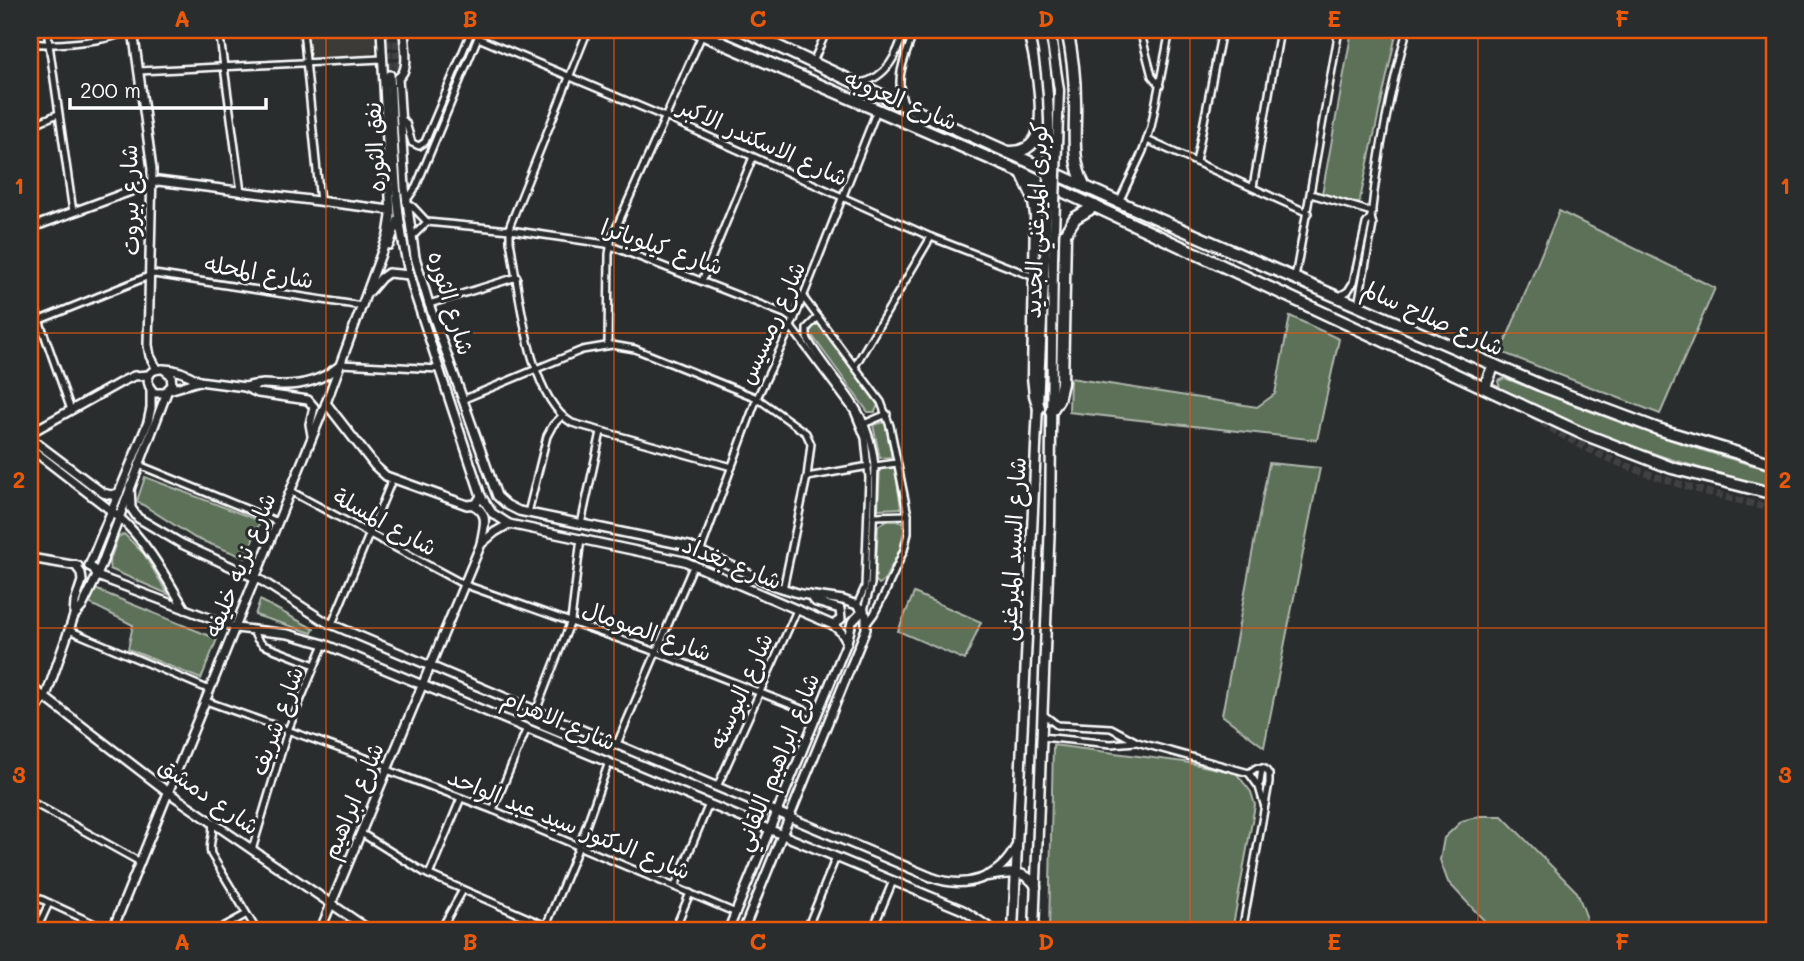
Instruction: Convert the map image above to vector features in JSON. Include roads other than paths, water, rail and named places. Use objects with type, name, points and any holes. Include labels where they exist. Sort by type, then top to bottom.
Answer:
[{"type":"highway","name":"شارع العروبه","points":[[743,30],[1085,187]]},
{"type":"highway","points":[[1028,30],[1038,79],[1040,129],[1046,140],[1053,143],[1065,142],[1073,134]]},
{"type":"highway","points":[[1067,30],[1075,88],[1075,159],[1085,187]]},
{"type":"highway","name":"شارع العروبه","points":[[697,32],[1095,206]]},
{"type":"highway","points":[[1007,152],[1026,149],[1035,140],[1040,129]]},
{"type":"highway","name":"شارع السيد الميرغنى","points":[[1021,172],[1033,197],[1036,236],[1033,377],[1034,395],[1039,408]]},
{"type":"highway","name":"شارع صلاح سالم","points":[[1085,187],[1295,280],[1628,419],[1774,462]]},
{"type":"highway","points":[[1036,236],[1051,233],[1065,240],[1068,228],[1075,218],[1095,206]]},
{"type":"highway","name":"شارع صلاح سالم","points":[[1095,206],[1485,386],[1572,429],[1635,455],[1709,479],[1774,494]]},
{"type":"highway","name":"شارع السيد الميرغنى","points":[[1051,411],[1058,401],[1061,389],[1065,240]]},
{"type":"highway","points":[[1485,386],[1494,365]]},
{"type":"main road","name":"شارع بيروت","points":[[133,30],[152,156],[149,349],[160,369]]},
{"type":"main road","points":[[30,228],[152,182],[168,181],[390,210],[381,30]]},
{"type":"main road","points":[[394,77],[403,75],[405,69],[404,30]]},
{"type":"main road","name":"كوبرى الميرغني الجديد","points":[[1039,408],[1050,112],[1040,30]]},
{"type":"main road","name":"كوبرى الميرغني الجديد","points":[[1050,30],[1057,68],[1059,112],[1051,411]]},
{"type":"main road","name":"شارع الثوره","points":[[394,77],[411,239],[429,304],[495,492],[507,505],[528,513]]},
{"type":"main road","name":"نفق الثوره","points":[[394,77],[398,216]]},
{"type":"main road","name":"شارع نزيه خليفه","points":[[111,931],[326,403],[379,261],[389,230],[390,210]]},
{"type":"main road","points":[[379,261],[385,255],[394,234],[398,216]]},
{"type":"main road","name":"شارع الثوره","points":[[398,216],[410,275],[481,496],[492,513],[509,524]]},
{"type":"main road","points":[[367,295],[386,274],[410,275]]},
{"type":"main road","points":[[245,387],[257,384],[308,383],[323,377],[340,365]]},
{"type":"main road","points":[[89,566],[130,486],[168,391],[172,378],[160,369]]},
{"type":"main road","points":[[119,493],[103,493],[30,436],[128,378],[149,375],[160,369],[184,373],[199,381],[245,387],[258,393],[311,402],[314,407],[310,424],[312,436]]},
{"type":"main road","points":[[74,616],[82,607],[97,576],[119,493],[148,422],[151,408],[149,375]]},
{"type":"main road","points":[[150,390],[158,394],[199,381]]},
{"type":"main road","points":[[326,403],[375,466],[392,480],[473,505],[485,516],[481,544],[430,666]]},
{"type":"main road","name":"شارع السيد الميرغنى","points":[[1013,931],[1039,408]]},
{"type":"main road","name":"شارع السيد الميرغنى","points":[[1034,931],[1050,528],[1051,411]]},
{"type":"main road","points":[[1039,424],[1050,424]]},
{"type":"main road","points":[[30,448],[115,513],[146,546],[185,609]]},
{"type":"main road","name":"شارع الاهرام","points":[[130,486],[131,508],[138,517],[182,544],[256,578],[332,624],[939,880],[961,883],[987,876]]},
{"type":"main road","points":[[473,505],[481,496]]},
{"type":"main road","name":"شارع بغداد","points":[[528,513],[701,550],[783,589],[837,598],[860,608]]},
{"type":"main road","points":[[481,544],[509,524]]},
{"type":"main road","name":"شارع بغداد","points":[[509,524],[694,564],[833,625],[847,642]]},
{"type":"main road","points":[[30,558],[89,566],[97,576]]},
{"type":"main road","points":[[30,719],[45,697],[74,616],[82,580],[75,565]]},
{"type":"main road","name":"شارع الاهرام","points":[[97,576],[236,628],[288,634],[324,644],[968,912],[985,927],[995,931]]},
{"type":"main road","points":[[809,595],[816,602],[840,609],[841,619],[833,625]]},
{"type":"main road","points":[[860,608],[852,622],[867,625]]},
{"type":"main road","points":[[860,608],[867,625]]},
{"type":"main road","name":"شارع ابراهيم اللقاني","points":[[728,931],[847,642],[852,622]]},
{"type":"main road","name":"شارع ابراهيم اللقاني","points":[[744,929],[867,625]]},
{"type":"main road","name":"شارع ابراهيم","points":[[320,931],[430,666]]},
{"type":"main road","name":"شارع دمشق","points":[[30,686],[168,792],[371,931]]},
{"type":"main road","points":[[755,823],[762,815],[760,805]]},
{"type":"main road","points":[[987,876],[1005,863],[1017,845],[1027,852],[1037,845]]},
{"type":"main road","points":[[987,876],[1016,873],[1028,876],[1036,887]]},
{"type":"street","points":[[47,30],[73,212]]},
{"type":"street","points":[[30,43],[49,45],[118,36],[128,30]]},
{"type":"street","points":[[219,30],[241,192]]},
{"type":"street","points":[[303,30],[320,202]]},
{"type":"street","points":[[400,118],[412,143],[419,146],[425,142],[472,30]]},
{"type":"street","points":[[411,239],[418,229],[428,222],[414,206],[406,202],[416,187],[481,30]]},
{"type":"street","points":[[588,30],[513,214],[510,230],[530,352],[554,406],[575,425],[732,467]]},
{"type":"street","points":[[813,62],[827,30]]},
{"type":"street","points":[[854,83],[872,80],[886,71],[905,30]]},
{"type":"street","points":[[907,107],[899,88],[900,74],[914,30]]},
{"type":"street","points":[[1140,30],[1152,76],[1160,86]]},
{"type":"street","points":[[1119,202],[1147,140],[1170,30]]},
{"type":"street","points":[[1196,162],[1222,30]]},
{"type":"street","points":[[1253,187],[1280,30]]},
{"type":"street","points":[[1295,280],[1339,30]]},
{"type":"street","points":[[1337,297],[1348,291],[1353,283],[1366,224],[1371,214],[1390,98],[1407,30]]},
{"type":"street","points":[[608,345],[610,245],[665,117],[697,32]]},
{"type":"street","name":"شارع الاسكندر الاكبر","points":[[478,38],[665,117],[931,237],[1035,278]]},
{"type":"street","points":[[139,71],[383,59]]},
{"type":"street","points":[[458,65],[466,68]]},
{"type":"street","name":"شارع رمسيس","points":[[701,550],[757,398],[794,320],[877,110]]},
{"type":"street","points":[[30,126],[58,114]]},
{"type":"street","points":[[1147,140],[1308,213]]},
{"type":"street","points":[[702,281],[754,157]]},
{"type":"street","points":[[1311,194],[1371,214]]},
{"type":"street","points":[[1357,305],[1373,225],[1371,214]]},
{"type":"street","name":"شارع كيلوباترا","points":[[428,222],[510,230],[610,245],[785,314],[794,320]]},
{"type":"street","points":[[855,366],[931,237]]},
{"type":"street","points":[[30,324],[150,274]]},
{"type":"street","name":"شارع المحله","points":[[150,274],[362,306]]},
{"type":"street","points":[[429,304],[516,276]]},
{"type":"street","points":[[30,294],[71,410]]},
{"type":"street","name":"شارع ابراهيم اللقاني","points":[[803,297],[887,414],[908,514],[905,547],[885,593],[867,625]]},
{"type":"street","points":[[818,317],[807,328],[807,338],[866,423],[872,466],[873,516],[870,588],[860,608]]},
{"type":"street","points":[[791,327],[857,416],[872,466],[865,587],[860,608]]},
{"type":"street","points":[[462,400],[586,349],[608,345],[635,349],[757,398],[809,437],[811,446],[783,589]]},
{"type":"street","points":[[340,365],[440,369]]},
{"type":"street","points":[[866,423],[887,414]]},
{"type":"street","points":[[528,513],[547,436],[562,416]]},
{"type":"street","points":[[581,524],[601,432]]},
{"type":"street","points":[[807,477],[897,463]]},
{"type":"street","points":[[139,465],[278,522]]},
{"type":"street","points":[[332,624],[392,480]]},
{"type":"street","name":"شارع المسلة","points":[[290,491],[463,584]]},
{"type":"street","points":[[873,516],[908,514]]},
{"type":"street","points":[[536,711],[571,621],[581,538]]},
{"type":"street","points":[[617,744],[694,564]]},
{"type":"street","name":"شارع الصومال","points":[[463,584],[656,652],[817,715]]},
{"type":"street","points":[[870,588],[885,593]]},
{"type":"street","name":"شارع البوسته","points":[[717,787],[797,610]]},
{"type":"street","points":[[69,630],[210,690]]},
{"type":"street","points":[[253,631],[257,639],[266,646],[315,665]]},
{"type":"street","name":"شارع شريف","points":[[252,850],[288,730],[324,644]]},
{"type":"street","name":"شارع الدكتور سيد عبد الواحد","points":[[205,701],[388,768],[736,913]]},
{"type":"street","points":[[1042,712],[1054,724],[1107,727],[1137,742],[1249,773],[1259,783],[1269,783]]},
{"type":"street","points":[[493,810],[527,728]]},
{"type":"street","points":[[1041,737],[1111,744],[1137,742]]},
{"type":"street","points":[[544,929],[610,762]]},
{"type":"street","points":[[1242,931],[1269,783],[1268,771],[1262,768],[1256,768],[1249,773]]},
{"type":"street","points":[[1262,768],[1259,783],[1264,811]]},
{"type":"street","points":[[429,875],[461,798]]},
{"type":"street","points":[[30,801],[140,862]]},
{"type":"street","points":[[675,886],[709,804]]},
{"type":"street","points":[[212,823],[214,830],[209,845],[211,854],[257,931]]},
{"type":"street","points":[[361,833],[429,875],[544,929],[558,931]]},
{"type":"street","points":[[806,931],[836,857]]},
{"type":"street","points":[[872,931],[893,881]]},
{"type":"street","points":[[440,931],[463,890]]},
{"type":"street","points":[[674,931],[690,893]]},
{"type":"street","points":[[30,894],[111,931]]},
{"type":"street","points":[[36,931],[49,903]]},
{"type":"street","points":[[216,931],[245,915]]},
{"type":"street","points":[[744,929],[757,931]]},
{"type":"tunnel","points":[[387,30],[390,75]]},
{"type":"tunnel","points":[[395,30],[398,78]]},
{"type":"tunnel","points":[[1525,410],[1582,446],[1612,460],[1676,483],[1774,509]]}]
